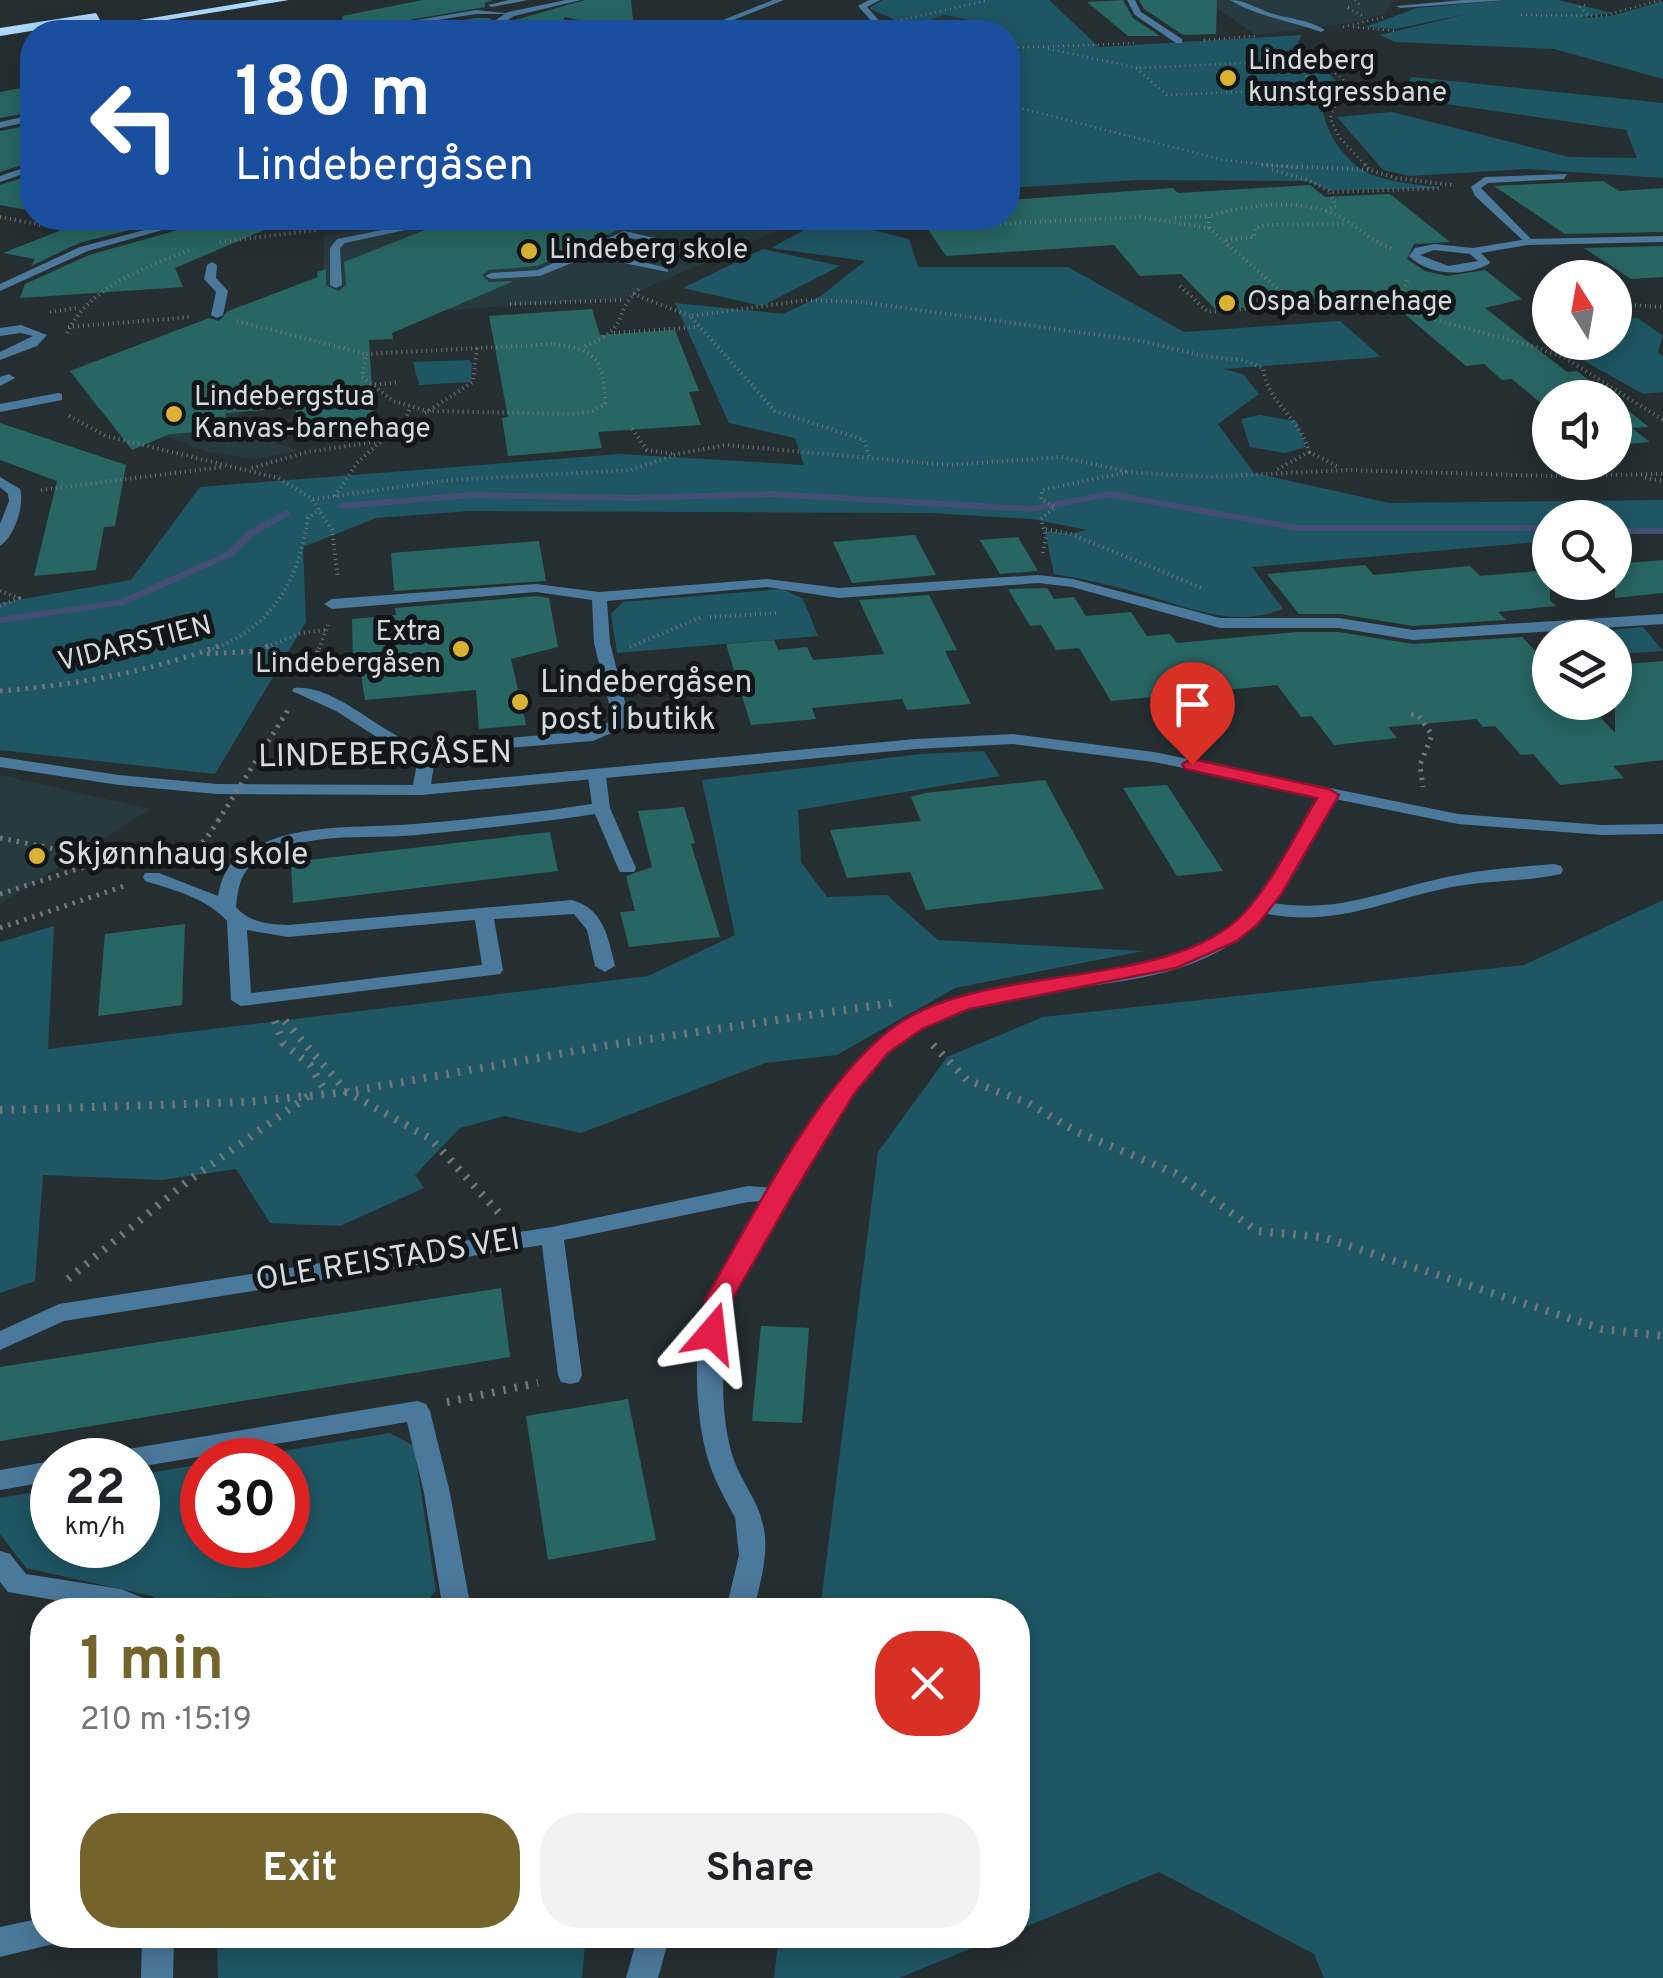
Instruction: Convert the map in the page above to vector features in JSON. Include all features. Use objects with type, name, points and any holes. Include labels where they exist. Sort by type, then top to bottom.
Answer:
[{"type":"highway","points":[[78,20],[208,0]]},
{"type":"highway","points":[[152,20],[283,0]]},
{"type":"street","points":[[476,12],[524,0]]},
{"type":"street","points":[[426,20],[476,12],[511,14],[577,0]]},
{"type":"street","points":[[728,20],[780,0]]},
{"type":"street","points":[[848,0],[872,1]]},
{"type":"street","points":[[1131,0],[1138,12],[1179,41]]},
{"type":"street","points":[[1234,0],[1321,30]]},
{"type":"street","points":[[1388,0],[1503,0]]},
{"type":"street","points":[[872,1],[863,10],[874,20]]},
{"type":"street","points":[[502,20],[511,14]]},
{"type":"street","points":[[1528,242],[1476,186],[1485,180],[1564,176]]},
{"type":"street","points":[[0,288],[84,249],[155,230]]},
{"type":"street","points":[[336,285],[334,248],[341,241],[396,230]]},
{"type":"street","points":[[491,276],[540,272],[624,234],[701,249]]},
{"type":"street","points":[[1473,251],[1485,262],[1464,269],[1429,265],[1414,256],[1419,250],[1434,247],[1473,251],[1528,242],[1663,239]]},
{"type":"street","points":[[588,253],[664,270]]},
{"type":"street","points":[[212,265],[210,279],[222,292],[216,315]]},
{"type":"street","points":[[0,332],[22,329],[40,335],[33,343],[0,356]]},
{"type":"street","points":[[0,408],[58,397]]},
{"type":"street","points":[[0,480],[14,492],[16,501],[0,542]]},
{"type":"street","points":[[332,604],[536,588],[599,597],[768,584],[839,593],[1047,580],[1220,624],[1339,623],[1412,634],[1663,619]]},
{"type":"street","points":[[300,691],[342,708],[400,744],[428,750],[593,736],[610,731],[622,722],[606,658],[599,597]]},
{"type":"street","name":"LINDEBERGÅSEN","points":[[0,762],[119,780],[217,788],[421,790],[916,744],[1013,740],[1154,756],[1418,813],[1528,826],[1663,829]]},
{"type":"street","points":[[421,790],[428,750]]},
{"type":"street","points":[[598,776],[601,808],[626,868]]},
{"type":"street","points":[[743,1598],[753,1556],[748,1517],[720,1456],[710,1370],[712,1333],[720,1298],[845,1089],[879,1048],[914,1024],[996,994],[1168,963],[1229,936],[1260,907],[1329,795]]},
{"type":"street","points":[[483,912],[492,970],[272,1005],[241,1000],[230,884],[243,862],[289,840],[337,832],[492,822],[601,808]]},
{"type":"street","points":[[1260,907],[1299,916],[1347,913],[1455,880],[1554,870]]},
{"type":"street","points":[[143,880],[198,892],[261,928],[305,930],[557,905],[585,910],[593,918],[605,966]]},
{"type":"street","name":"OLE REISTADS VEI","points":[[0,1342],[58,1313],[525,1240],[748,1194],[780,1194]]},
{"type":"street","points":[[552,1235],[570,1375]]},
{"type":"street","points":[[160,1454],[417,1410],[437,1493],[455,1598]]},
{"type":"street","points":[[0,1480],[30,1475]]},
{"type":"street","points":[[0,1562],[18,1584],[108,1598]]},
{"type":"street","points":[[0,1942],[30,1936]]},
{"type":"street","points":[[157,1978],[158,1948]]},
{"type":"street","points":[[642,1978],[650,1948]]},
{"type":"path","points":[[905,20],[989,0]]},
{"type":"path","points":[[1356,0],[1362,6],[1346,7],[1363,16]]},
{"type":"path","points":[[1586,5],[1580,7],[1590,17],[1618,14],[1660,0]]},
{"type":"path","points":[[1038,47],[1139,68],[1318,60]]},
{"type":"path","points":[[1278,52],[1307,51],[1343,78],[1343,88],[1330,118],[1339,137],[1370,170],[1452,186]]},
{"type":"path","points":[[1286,62],[1321,86]]},
{"type":"path","points":[[1139,68],[1166,95],[1343,88]]},
{"type":"path","points":[[1020,108],[1150,144],[1252,164],[1300,177],[1331,192],[1476,186]]},
{"type":"path","points":[[1252,164],[1370,170]]},
{"type":"path","points":[[1352,190],[1369,185],[1380,175]]},
{"type":"path","points":[[1326,211],[1336,206],[1328,195],[1331,192]]},
{"type":"path","points":[[1020,224],[1166,219],[1297,208],[1326,211],[1375,244],[1404,251]]},
{"type":"path","points":[[1209,216],[1209,228]]},
{"type":"path","points":[[1166,219],[1209,228],[1277,288],[1302,304]]},
{"type":"path","points":[[1226,240],[1254,238],[1255,228],[1264,224],[1348,224]]},
{"type":"path","points":[[214,243],[320,230]]},
{"type":"path","points":[[196,248],[87,302],[68,326],[58,397],[71,419],[107,438],[158,453],[251,468],[281,477],[312,499],[338,551],[332,604]]},
{"type":"path","points":[[1180,286],[1208,312],[1302,304],[1395,309],[1564,358],[1663,420]]},
{"type":"path","points":[[632,294],[690,316],[808,300],[860,302],[968,314],[1009,325],[1142,341],[1203,356],[1243,360],[1263,368],[1265,387],[1302,424],[1309,452],[1345,470]]},
{"type":"path","points":[[510,304],[626,300]]},
{"type":"path","points":[[1632,305],[1663,307]]},
{"type":"path","points":[[68,326],[216,315],[366,354],[585,346],[594,353],[602,374],[604,404],[573,414],[424,413],[368,385],[362,377],[366,354]]},
{"type":"path","points":[[690,316],[775,412],[864,440],[869,456]]},
{"type":"path","points":[[612,333],[697,327]]},
{"type":"path","points":[[424,413],[473,382],[477,348]]},
{"type":"path","points":[[368,385],[400,382]]},
{"type":"path","points":[[334,496],[357,463],[398,431],[410,409]]},
{"type":"path","points":[[632,429],[647,450],[677,454]]},
{"type":"path","points":[[251,468],[306,452],[381,441]]},
{"type":"path","points":[[312,499],[450,480],[639,468],[677,454],[726,445],[948,465],[1062,457],[1128,472],[1209,478],[1345,470],[1663,478]]},
{"type":"path","points":[[1275,472],[1309,452]]},
{"type":"path","points":[[14,492],[234,466]]},
{"type":"path","points":[[1047,580],[1041,519],[1055,507],[1041,499],[1042,490],[1128,472]]},
{"type":"path","name":"VIDARSTIEN","points":[[0,691],[91,680],[198,654],[238,638],[276,607],[299,568],[308,518],[320,509]]},
{"type":"path","points":[[1044,528],[1072,534],[1208,590]]},
{"type":"path","points":[[0,591],[18,598],[0,606]]},
{"type":"path","points":[[686,616],[786,612]]},
{"type":"path","points":[[606,658],[704,618]]},
{"type":"path","points":[[198,654],[256,651],[301,633],[326,630]]},
{"type":"path","points":[[1410,714],[1418,716],[1432,735],[1420,765],[1423,788],[1418,813]]},
{"type":"path","points":[[218,822],[260,756]]},
{"type":"path","points":[[0,838],[106,860],[0,894]]},
{"type":"path","points":[[0,928],[143,880]]},
{"type":"path","points":[[0,1110],[104,1110],[347,1092],[609,1045],[902,1002]]},
{"type":"path","points":[[272,1005],[292,1034],[347,1092],[431,1138],[525,1240]]},
{"type":"path","points":[[272,1005],[283,1043],[310,1065],[328,1094]]},
{"type":"path","points":[[914,1024],[967,1080],[1028,1103],[1076,1132],[1175,1173],[1257,1231],[1322,1237],[1602,1329],[1663,1336]]},
{"type":"path","points":[[64,1282],[120,1242],[184,1184],[271,1128],[309,1096]]},
{"type":"path","points":[[476,1396],[515,1388]]},
{"type":"shaded area","points":[[883,0],[1049,0],[1099,47],[1302,35],[1298,42],[1338,83],[1322,106],[1327,126],[1345,155],[1378,177],[1441,188],[1329,190],[1306,181],[1137,180],[1020,187],[1020,20],[970,20],[944,15],[931,20],[895,20],[869,8]]},
{"type":"shaded area","points":[[1205,0],[1395,0],[1384,13],[1361,21],[1256,35]]},
{"type":"shaded area","points":[[1558,0],[1613,13],[1582,17],[1612,15],[1663,1],[1663,79],[1554,49],[1395,42],[1380,35],[1467,14],[1395,29],[1365,27],[1417,8]]},
{"type":"shaded area","points":[[944,15],[970,20],[930,20]]},
{"type":"shaded area","points":[[1412,77],[1663,103],[1663,178],[1528,169],[1410,176],[1383,170],[1337,117],[1392,112],[1569,157],[1637,158],[1626,130],[1439,103],[1404,86]]},
{"type":"shaded area","name":"Lindeberg skole","points":[[363,230],[779,230],[621,299],[414,312],[323,289],[324,236]]},
{"type":"shaded area","points":[[804,230],[873,230],[909,239],[918,267],[1068,267],[1184,332],[1340,321],[1381,357],[1224,369],[1243,374],[1259,394],[1218,424],[1254,473],[1389,503],[1532,501],[1532,543],[1252,567],[1283,609],[1231,617],[1054,574],[1045,531],[1071,534],[1087,530],[1032,519],[930,513],[469,511],[376,518],[303,547],[306,622],[215,774],[0,750],[0,603],[131,580],[200,487],[620,454],[804,465],[795,438],[729,423],[675,303],[783,314],[821,296],[865,261],[771,248]]},
{"type":"shaded area","points":[[763,249],[840,266],[762,306],[683,288]]},
{"type":"shaded area","points":[[1632,318],[1638,318],[1663,336],[1658,352],[1663,357],[1663,392],[1643,394],[1632,388],[1632,380],[1618,380],[1582,360],[1632,360]]},
{"type":"shaded area","name":"Lindebergstua Kanvas-barnehage","points":[[152,360],[240,388],[239,430],[299,451],[256,459],[208,452],[118,419],[97,408],[88,397],[93,396],[91,376],[84,362]]},
{"type":"shaded area","points":[[469,360],[471,382],[419,385],[413,362]]},
{"type":"shaded area","points":[[1259,415],[1296,421],[1306,447],[1285,453],[1250,447],[1241,419]]},
{"type":"shaded area","points":[[1632,500],[1663,500],[1663,531],[1632,534]]},
{"type":"shaded area","points":[[783,589],[803,599],[818,636],[617,653],[611,614],[623,602]]},
{"type":"shaded area","points":[[1643,627],[1663,651],[1632,653],[1632,628]]},
{"type":"shaded area","points":[[984,751],[1000,776],[798,810],[801,862],[827,897],[887,895],[938,940],[1143,951],[955,988],[837,1055],[765,1063],[581,1133],[505,1116],[460,1128],[415,1175],[424,1188],[340,1226],[270,1223],[236,1169],[162,1180],[43,1175],[35,1281],[0,1293],[0,942],[54,926],[48,1049],[648,976],[735,935],[702,780],[921,754]]},
{"type":"shaded area","name":"Skjønnhaug skole","points":[[0,775],[150,809],[0,904]]},
{"type":"shaded area","points":[[1663,900],[1663,1978],[1324,1978],[1314,1954],[1159,1872],[1030,1925],[1030,1598],[822,1598],[878,1152],[947,1057],[1043,1017],[1524,965]]},
{"type":"shaded area","points":[[390,1433],[414,1446],[436,1591],[430,1598],[154,1598],[26,1568],[0,1534],[0,1498],[30,1493],[30,1568],[160,1568],[160,1471],[180,1468],[180,1568],[310,1568],[310,1446]]},
{"type":"shaded area","points":[[217,1948],[585,1948],[582,1978],[218,1978]]},
{"type":"shaded area","points":[[777,1948],[972,1948],[899,1978],[774,1978]]},
{"type":"building","points":[[423,0],[493,0],[485,3],[485,7],[409,20],[343,20],[342,16]]},
{"type":"building","points":[[585,0],[631,0],[633,20],[565,17],[515,20]]},
{"type":"building","points":[[1123,0],[1133,18],[1160,36],[1128,36],[1087,2]]},
{"type":"building","points":[[1139,0],[1217,0],[1216,34],[1183,35],[1144,9]]},
{"type":"building","points":[[20,88],[20,114],[0,118],[0,92]]},
{"type":"building","points":[[20,127],[20,166],[0,172],[0,131]]},
{"type":"building","points":[[20,179],[20,209],[0,205],[0,185]]},
{"type":"building","points":[[1603,181],[1619,191],[1663,188],[1663,232],[1565,234],[1494,186]]},
{"type":"building","points":[[1310,185],[1325,197],[1390,194],[1450,242],[1414,244],[1407,259],[1425,271],[1447,276],[1485,270],[1522,299],[1485,308],[1532,345],[1532,360],[1552,360],[1567,372],[1577,371],[1589,380],[1532,380],[1532,396],[1512,379],[1502,380],[1484,364],[1466,366],[1388,300],[1215,309],[1181,274],[1140,276],[1114,245],[946,256],[928,230],[1020,230],[1020,199],[1173,188],[1178,193]]},
{"type":"building","points":[[61,230],[130,230],[79,243],[31,266],[35,259],[3,253]]},
{"type":"building","points":[[178,230],[264,230],[175,268],[183,287],[20,298],[25,284],[89,255]]},
{"type":"building","points":[[425,230],[618,230],[537,266],[489,270],[482,275],[489,282],[514,281],[392,333],[393,339],[369,340],[375,436],[316,441],[316,425],[295,425],[296,408],[226,413],[224,430],[170,434],[132,450],[70,371],[209,318],[219,321],[228,311],[318,277],[317,272],[326,269],[326,285],[338,291],[346,285],[344,262]]},
{"type":"building","points":[[1663,246],[1663,277],[1632,279],[1632,260],[1602,260],[1584,248]]},
{"type":"building","points":[[592,309],[600,335],[675,330],[699,391],[689,392],[701,425],[598,432],[602,448],[508,456],[502,418],[508,417],[489,316]]},
{"type":"building","points":[[1632,414],[1649,427],[1632,428]]},
{"type":"building","points":[[0,423],[126,465],[115,526],[104,527],[96,570],[34,576],[57,481],[0,460]]},
{"type":"building","points":[[1632,428],[1650,442],[1632,444]]},
{"type":"building","points":[[915,535],[936,575],[852,583],[833,542]]},
{"type":"building","points":[[1018,537],[1038,571],[1000,574],[980,540]]},
{"type":"building","points":[[539,541],[546,581],[394,591],[391,553]]},
{"type":"building","points":[[1663,560],[1663,593],[1632,596],[1632,563]]},
{"type":"building","points":[[1365,565],[1374,575],[1470,566],[1480,576],[1532,572],[1532,600],[1550,600],[1556,606],[1498,612],[1506,620],[1413,626],[1340,614],[1299,614],[1267,574]]},
{"type":"building","points":[[1047,588],[1054,599],[1074,597],[1086,616],[1131,612],[1147,636],[1170,634],[1177,643],[1296,632],[1339,632],[1413,644],[1522,637],[1532,647],[1532,720],[1603,720],[1615,733],[1615,720],[1632,720],[1632,664],[1663,661],[1663,760],[1613,766],[1624,778],[1560,785],[1533,754],[1521,755],[1495,726],[1483,727],[1476,719],[1388,727],[1397,738],[1334,745],[1312,716],[1301,717],[1277,685],[1111,701],[1079,648],[1056,650],[1041,625],[1030,626],[1008,589]]},
{"type":"building","points":[[929,595],[957,650],[945,651],[971,704],[907,710],[902,699],[812,708],[816,719],[751,725],[726,644],[774,640],[778,650],[807,647],[813,660],[884,654],[859,600]]},
{"type":"building","points":[[549,598],[558,647],[511,659],[526,725],[479,729],[476,690],[365,700],[359,662],[353,663],[352,619],[396,615],[395,608]]},
{"type":"building","points":[[1045,780],[1104,889],[926,910],[910,872],[847,878],[830,830],[921,821],[911,797],[925,793]]},
{"type":"building","points":[[1167,785],[1223,871],[1177,876],[1123,788]]},
{"type":"building","points":[[684,807],[695,843],[691,844],[720,937],[629,947],[620,912],[635,911],[626,876],[652,867],[638,811]]},
{"type":"building","points":[[550,832],[558,871],[293,903],[291,862]]},
{"type":"building","points":[[185,924],[182,1005],[98,1016],[105,934]]},
{"type":"building","points":[[501,1288],[510,1357],[0,1441],[0,1367]]},
{"type":"building","points":[[761,1326],[809,1328],[802,1423],[752,1421]]},
{"type":"building","points":[[628,1399],[656,1540],[548,1560],[526,1416]]},
{"type":"waterway","points":[[342,506],[471,495],[632,498],[770,494],[1032,509],[1109,494],[1297,528],[1532,528]]},
{"type":"waterway","points":[[0,620],[121,603],[230,554],[251,533],[287,513]]},
{"type":"waterway","points":[[1632,531],[1663,531]]},
{"type":"place","name":"Lindeberg kunstgressbane","points":[[1228,78]]},
{"type":"place","name":"Lindeberg skole","points":[[529,251]]},
{"type":"place","name":"Ospa barnehage","points":[[1227,303]]},
{"type":"place","name":"Lindebergstua Kanvas-barnehage","points":[[174,414]]},
{"type":"place","name":"Extra Lindebergåsen","points":[[461,649]]},
{"type":"place","name":"Lindebergåsen post i butikk","points":[[520,702]]},
{"type":"place","name":"Skjønnhaug skole","points":[[37,856]]},
{"type":"route","points":[[712,1333],[720,1298],[780,1194],[845,1089],[879,1048],[914,1024],[962,1003],[1168,963],[1229,936],[1250,920],[1274,889],[1329,795],[1192,764]]}]
